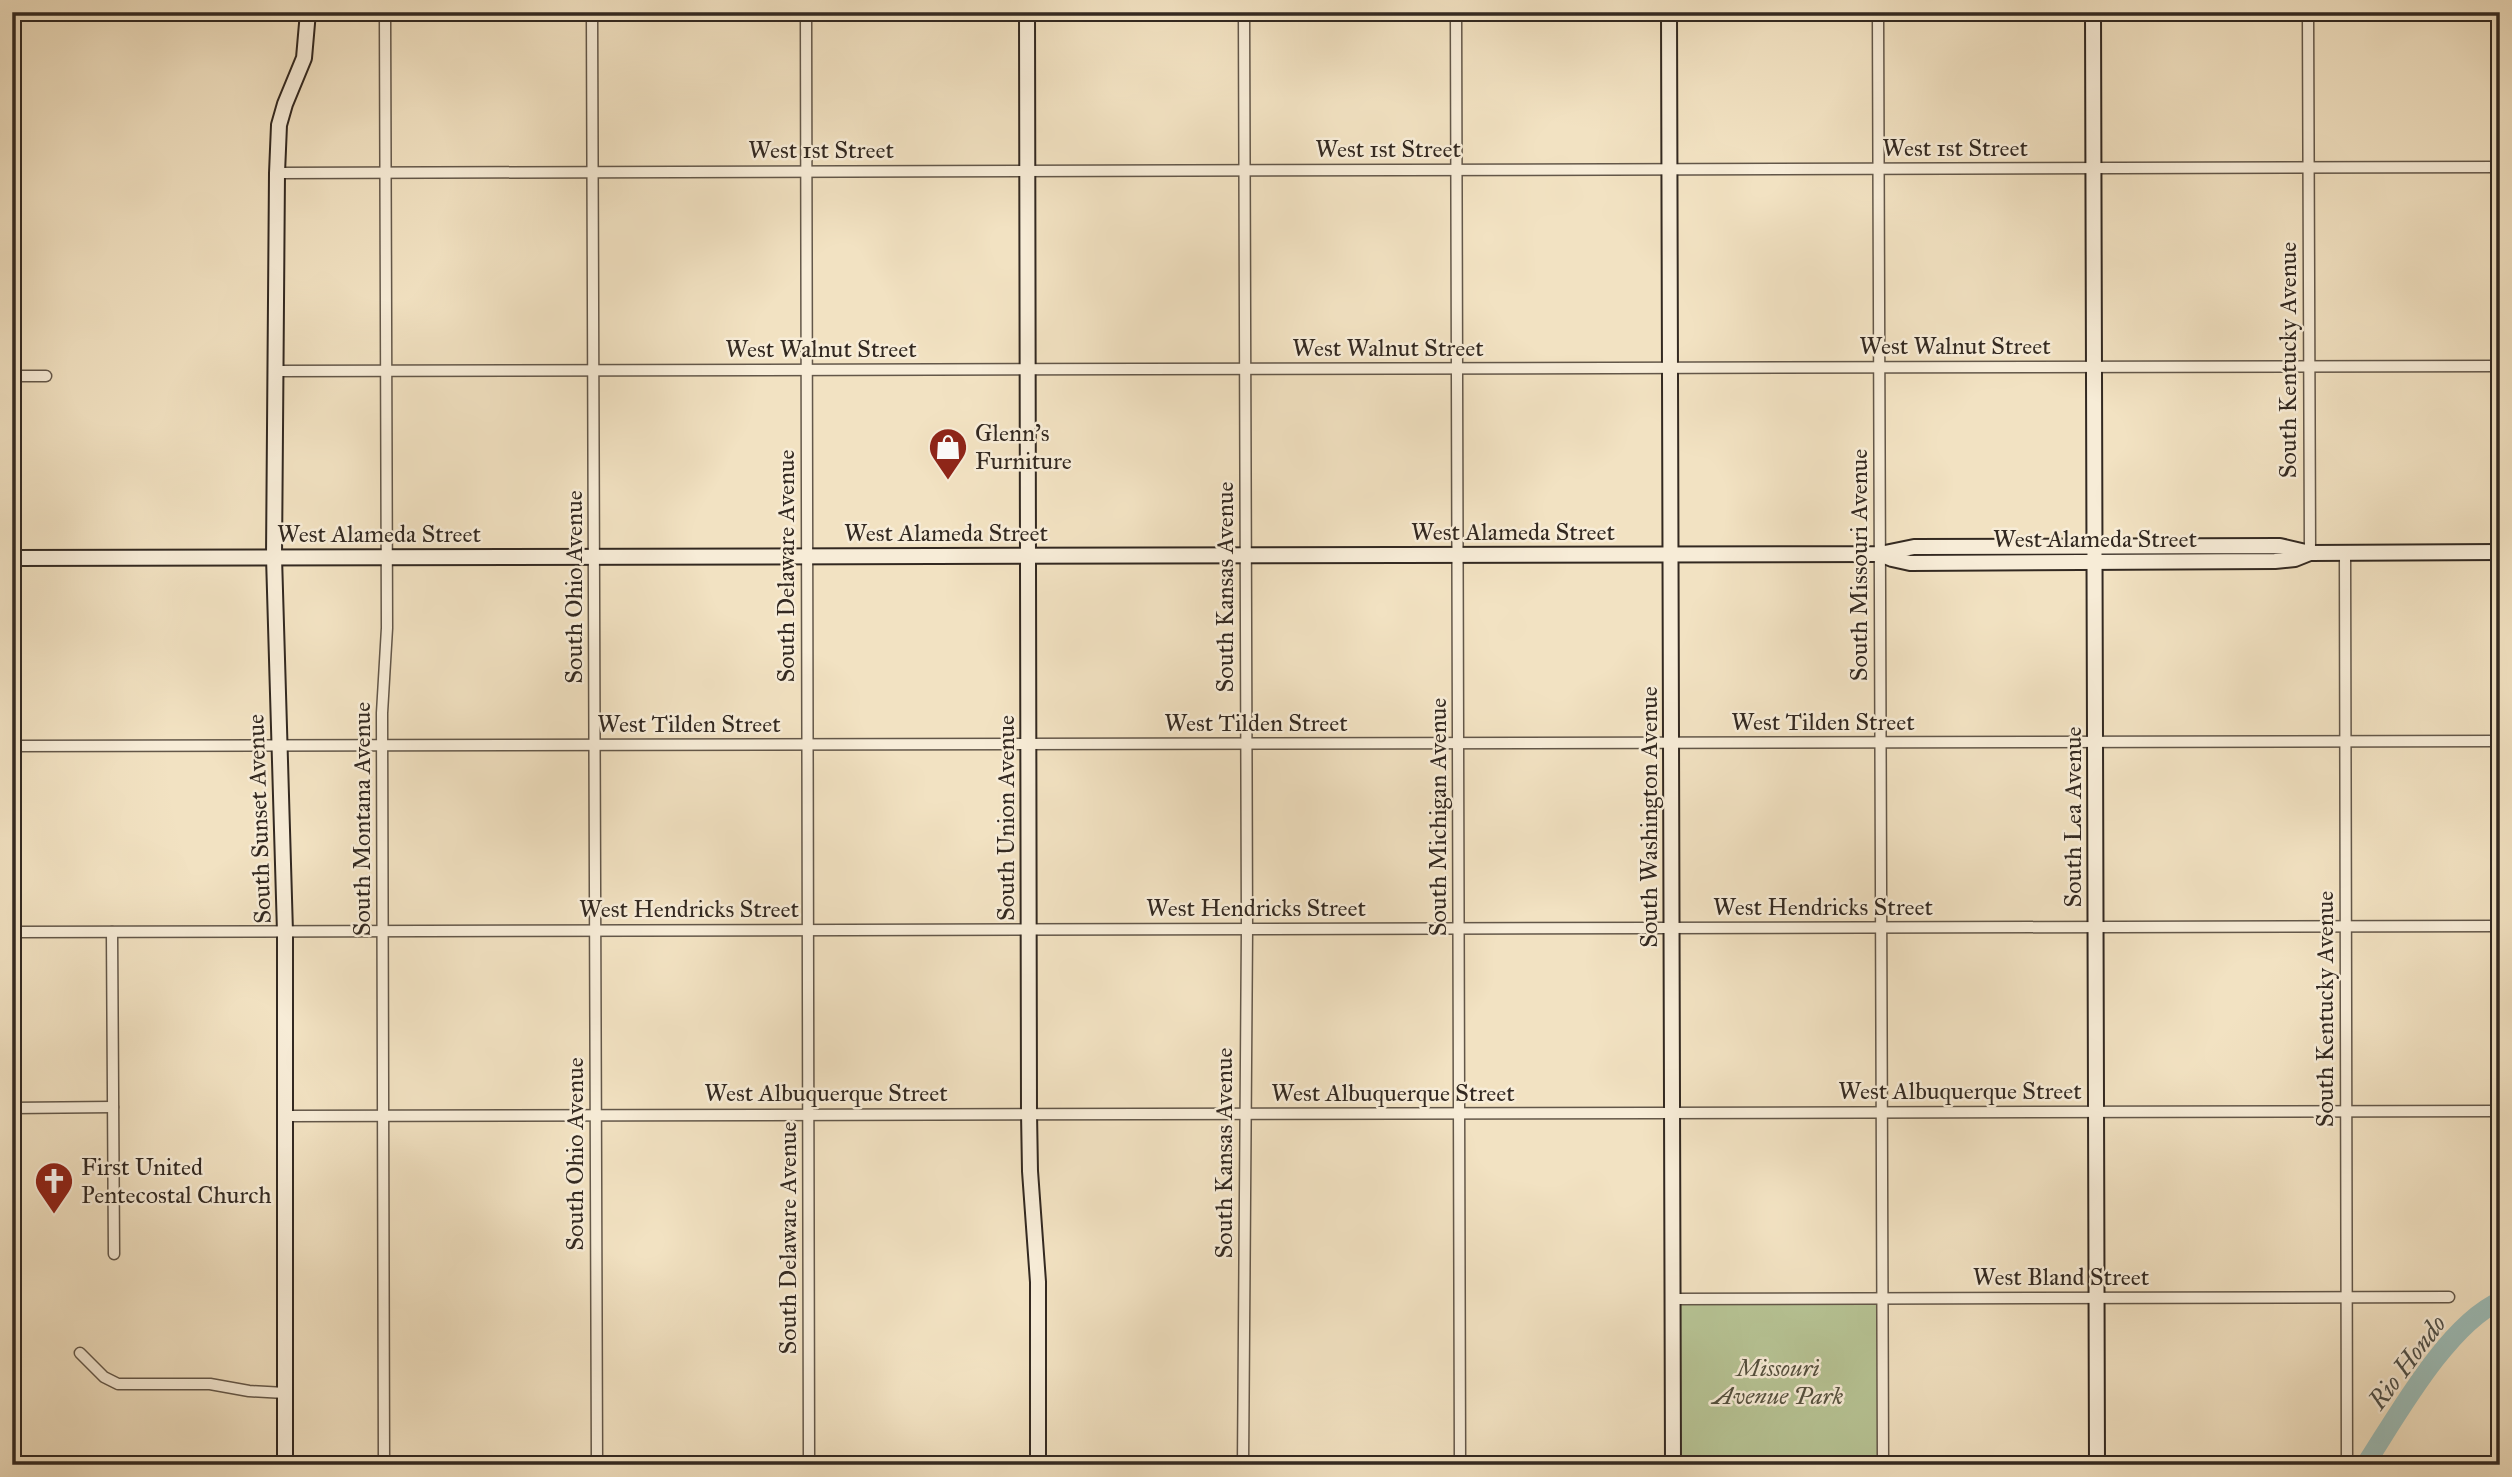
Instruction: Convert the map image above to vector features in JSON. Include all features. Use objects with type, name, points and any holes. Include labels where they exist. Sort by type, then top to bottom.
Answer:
[{"type":"street","name":"South Sunset Avenue","points":[[285,1465],[285,932],[274,557],[276,173],[279,125],[304,58],[308,12]]},
{"type":"street","name":"South Montana Avenue","points":[[384,1465],[382,745],[387,628],[385,12]]},
{"type":"street","name":"South Ohio Avenue","points":[[592,12],[597,1465]]},
{"type":"street","name":"South Delaware Avenue","points":[[806,12],[809,1465]]},
{"type":"street","name":"South Union Avenue","points":[[1027,12],[1029,1114],[1037,1265],[1038,1465]]},
{"type":"street","name":"South Kansas Avenue","points":[[1243,1465],[1247,929],[1244,12]]},
{"type":"street","name":"South Michigan Avenue","points":[[1456,12],[1460,1465]]},
{"type":"street","name":"South Washington Avenue","points":[[1669,12],[1673,1465]]},
{"type":"street","name":"South Missouri Avenue","points":[[1878,12],[1883,1465]]},
{"type":"street","name":"South Lea Avenue","points":[[2093,12],[2098,1465]]},
{"type":"street","name":"South Kentucky Avenue","points":[[2308,12],[2310,553]]},
{"type":"street","name":"West 1st Street","points":[[276,173],[2500,167]]},
{"type":"street","name":"West Walnut Street","points":[[276,371],[2500,366]]},
{"type":"street","points":[[12,376],[46,376]]},
{"type":"street","name":"West Alameda Street","points":[[12,558],[1880,554],[1914,547],[2095,545],[2280,546],[2310,553],[2500,552]]},
{"type":"street","name":"South Kentucky Avenue","points":[[2345,552],[2347,1465]]},
{"type":"street","name":"West Alameda Street","points":[[1880,554],[1910,563],[2274,562],[2295,559],[2310,553]]},
{"type":"street","name":"West Tilden Street","points":[[12,746],[2500,741]]},
{"type":"street","name":"West Hendricks Street","points":[[12,932],[2500,926]]},
{"type":"street","points":[[112,932],[114,1254]]},
{"type":"street","points":[[12,1108],[113,1107]]},
{"type":"street","name":"West Albuquerque Street","points":[[286,1116],[2500,1111]]},
{"type":"street","name":"West Bland Street","points":[[1673,1299],[2449,1297]]},
{"type":"street","points":[[80,1353],[104,1377],[118,1384],[210,1384],[249,1391],[285,1393]]},
{"type":"green space","name":"Missouri Avenue Park","points":[[1673,1299],[1882,1299],[1883,1465],[1673,1465]]},
{"type":"waterway","name":"Rio Hondo","points":[[2365,1465],[2442,1351],[2480,1313],[2500,1301]]},
{"type":"place","name":"Glenn's Furniture","points":[[948,481]]},
{"type":"place","name":"First United Pentecostal Church","points":[[54,1215]]}]
